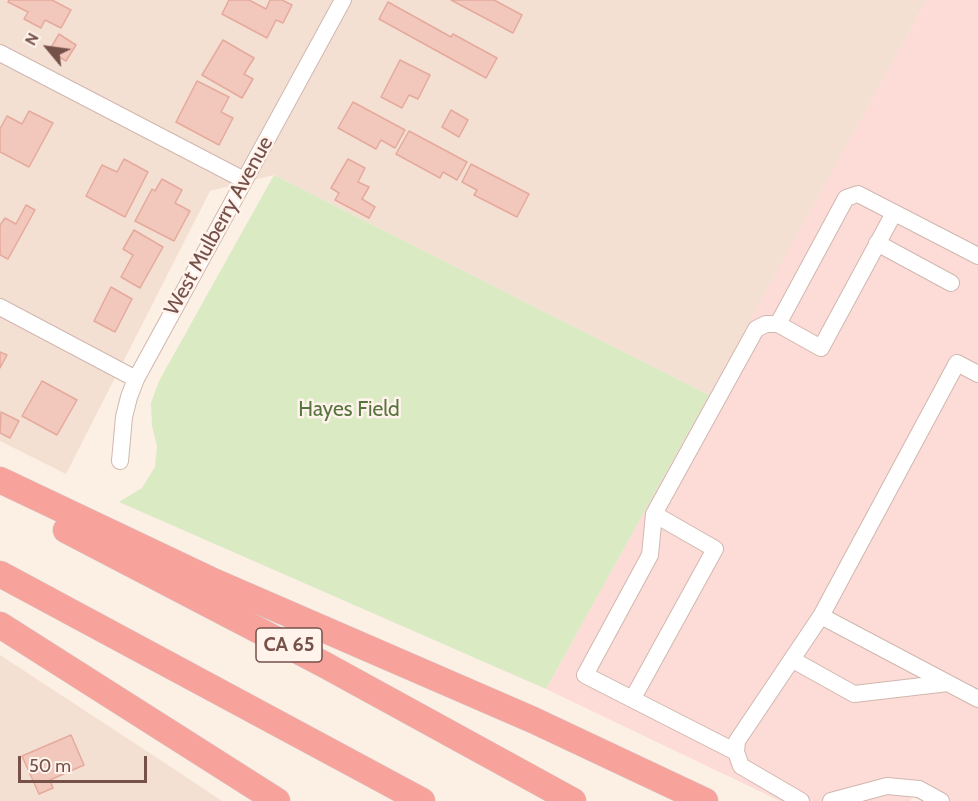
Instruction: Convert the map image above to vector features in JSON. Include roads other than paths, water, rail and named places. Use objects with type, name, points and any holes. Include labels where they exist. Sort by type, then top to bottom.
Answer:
[{"type":"highway","points":[[0,480],[206,578],[533,720],[705,801]]},
{"type":"highway","name":"CA 65","points":[[0,497],[205,601],[437,725],[573,801]]},
{"type":"highway","points":[[0,574],[422,801]]},
{"type":"highway","points":[[0,625],[278,801]]},
{"type":"street","name":"West Mulberry Avenue","points":[[120,461],[124,417],[136,378],[343,0]]},
{"type":"street","points":[[0,53],[244,180]]},
{"type":"street","points":[[778,324],[846,198],[858,194],[978,256]]},
{"type":"street","points":[[736,752],[585,675],[650,555],[654,514],[756,329],[766,324],[778,324],[821,348],[894,213]]},
{"type":"street","points":[[877,243],[951,283]]},
{"type":"street","points":[[0,307],[136,378]]},
{"type":"street","points":[[801,801],[741,766],[736,752],[737,741],[821,616],[957,363],[978,375]]},
{"type":"street","points":[[633,699],[715,549],[654,514]]},
{"type":"street","points":[[821,616],[978,699]]},
{"type":"street","points":[[793,660],[854,694],[948,684]]},
{"type":"street","points":[[831,801],[887,786],[919,789],[941,801]]},
{"type":"park label","name":"Hayes Field","points":[[349,410]]}]
